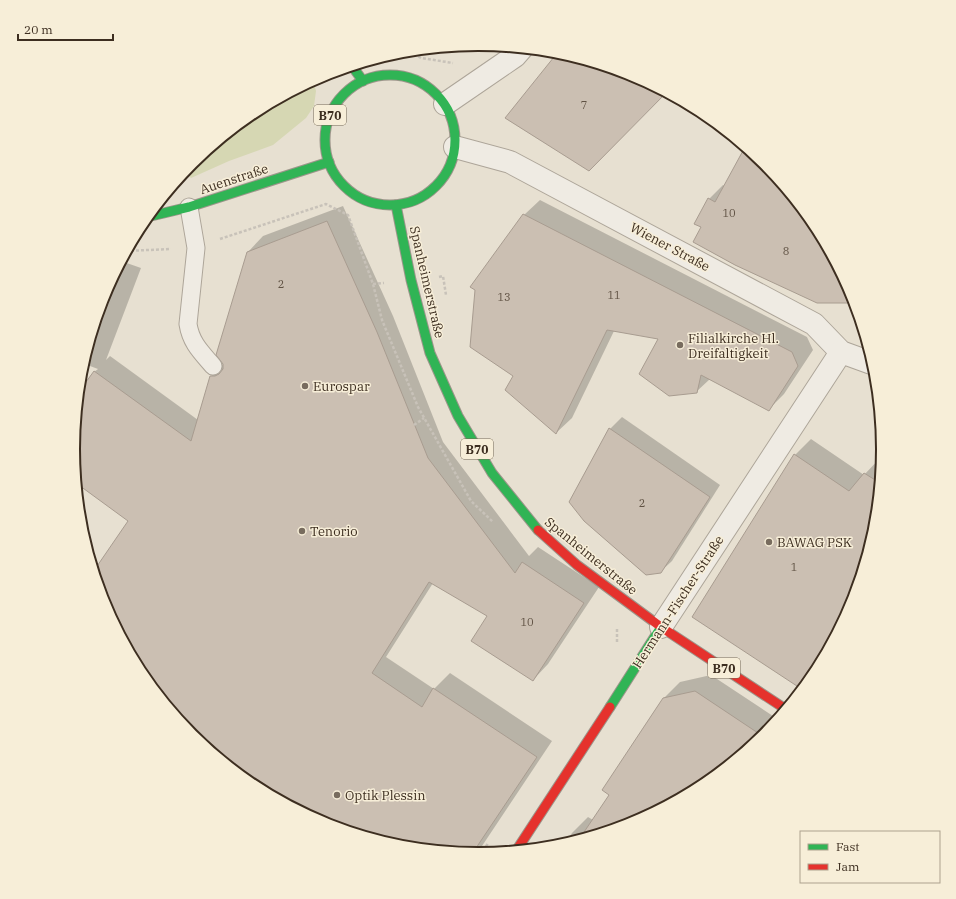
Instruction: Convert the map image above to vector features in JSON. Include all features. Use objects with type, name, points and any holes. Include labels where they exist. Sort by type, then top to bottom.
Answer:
[{"type":"main road","points":[[355,71],[363,81]]},
{"type":"main road","name":"B70","points":[[385,75],[408,77],[429,87],[444,104],[453,125],[455,148],[448,169],[435,187],[417,200],[396,205],[374,204],[355,195],[339,181],[329,162],[325,138],[330,115],[343,94],[363,81],[385,75]]},
{"type":"main road","name":"Auenstraße","points":[[157,215],[188,207],[329,162]]},
{"type":"main road","name":"Spanheimerstraße","points":[[396,205],[411,280],[430,353],[458,416],[492,473],[537,529],[577,565],[661,627],[782,707]]},
{"type":"main road","name":"Hermann-Fischer-Straße","points":[[519,846],[661,627]]},
{"type":"street","points":[[444,104],[518,53]]},
{"type":"street","name":"Wiener Straße","points":[[455,148],[510,162],[814,324],[841,352],[867,361]]},
{"type":"street","name":"Hermann-Fischer-Straße","points":[[661,627],[841,352]]},
{"type":"lane","points":[[188,207],[196,248],[188,324],[189,334],[194,344],[213,366]]},
{"type":"path","points":[[417,56],[421,58],[458,64]]},
{"type":"path","points":[[133,251],[196,248],[326,204],[348,215],[373,284],[382,320],[418,407],[471,501],[497,526]]},
{"type":"path","points":[[373,284],[443,276],[446,300]]},
{"type":"path","points":[[414,425],[424,418]]},
{"type":"green space","points":[[315,86],[316,91],[314,106],[306,118],[273,145],[229,161],[191,178],[189,176],[196,168],[235,133],[279,104]]},
{"type":"building","points":[[553,58],[606,72],[630,81],[663,96],[589,171],[505,118]]},
{"type":"building","points":[[743,151],[778,187],[809,228],[823,250],[848,303],[817,303],[735,265],[693,242],[701,227],[694,224],[708,198],[715,202]]},
{"type":"building","points":[[523,214],[792,352],[798,366],[769,411],[701,375],[697,393],[669,396],[639,374],[658,339],[607,330],[556,434],[505,390],[513,376],[470,347],[475,290],[470,287]]},
{"type":"building","name":"Tenorio","points":[[327,221],[377,332],[428,458],[515,573],[522,562],[584,603],[533,681],[471,641],[487,616],[429,582],[372,673],[422,707],[433,688],[537,757],[476,848],[426,845],[350,827],[302,807],[257,781],[235,766],[215,749],[178,712],[147,671],[133,649],[110,602],[97,566],[128,521],[81,487],[80,423],[85,383],[94,371],[191,441],[210,376],[219,374],[223,369],[223,364],[216,355],[247,252]]},
{"type":"building","points":[[609,428],[710,497],[661,573],[646,575],[584,521],[569,502]]},
{"type":"building","points":[[794,454],[849,491],[864,473],[876,480],[869,527],[863,553],[846,602],[823,649],[798,687],[692,617]]},
{"type":"building","points":[[695,691],[758,733],[721,766],[677,795],[630,818],[583,833],[609,795],[602,790],[663,698]]},
{"type":"traffic: fast","points":[[355,71],[363,81]]},
{"type":"traffic: fast","points":[[390,75],[415,80],[436,94],[450,115],[455,140],[450,165],[436,186],[415,200],[390,205],[365,200],[344,186],[330,165],[325,140],[330,115],[344,94],[365,80],[390,75]]},
{"type":"traffic: fast","points":[[156,215],[189,207],[329,162]]},
{"type":"traffic: fast","points":[[396,205],[411,280],[430,353],[458,416],[492,473],[538,530]]},
{"type":"traffic: fast","points":[[610,707],[661,627]]},
{"type":"traffic: jam","points":[[538,530],[577,565],[661,627],[782,707]]},
{"type":"traffic: jam","points":[[519,846],[610,707]]},
{"type":"place","name":"Filialkirche Hl. Dreifaltigkeit","points":[[680,345]]},
{"type":"place","name":"Eurospar","points":[[305,386]]},
{"type":"place","name":"Tenorio","points":[[302,531]]},
{"type":"place","name":"BAWAG PSK","points":[[769,542]]},
{"type":"place","name":"Optik Plessin","points":[[337,795]]}]
